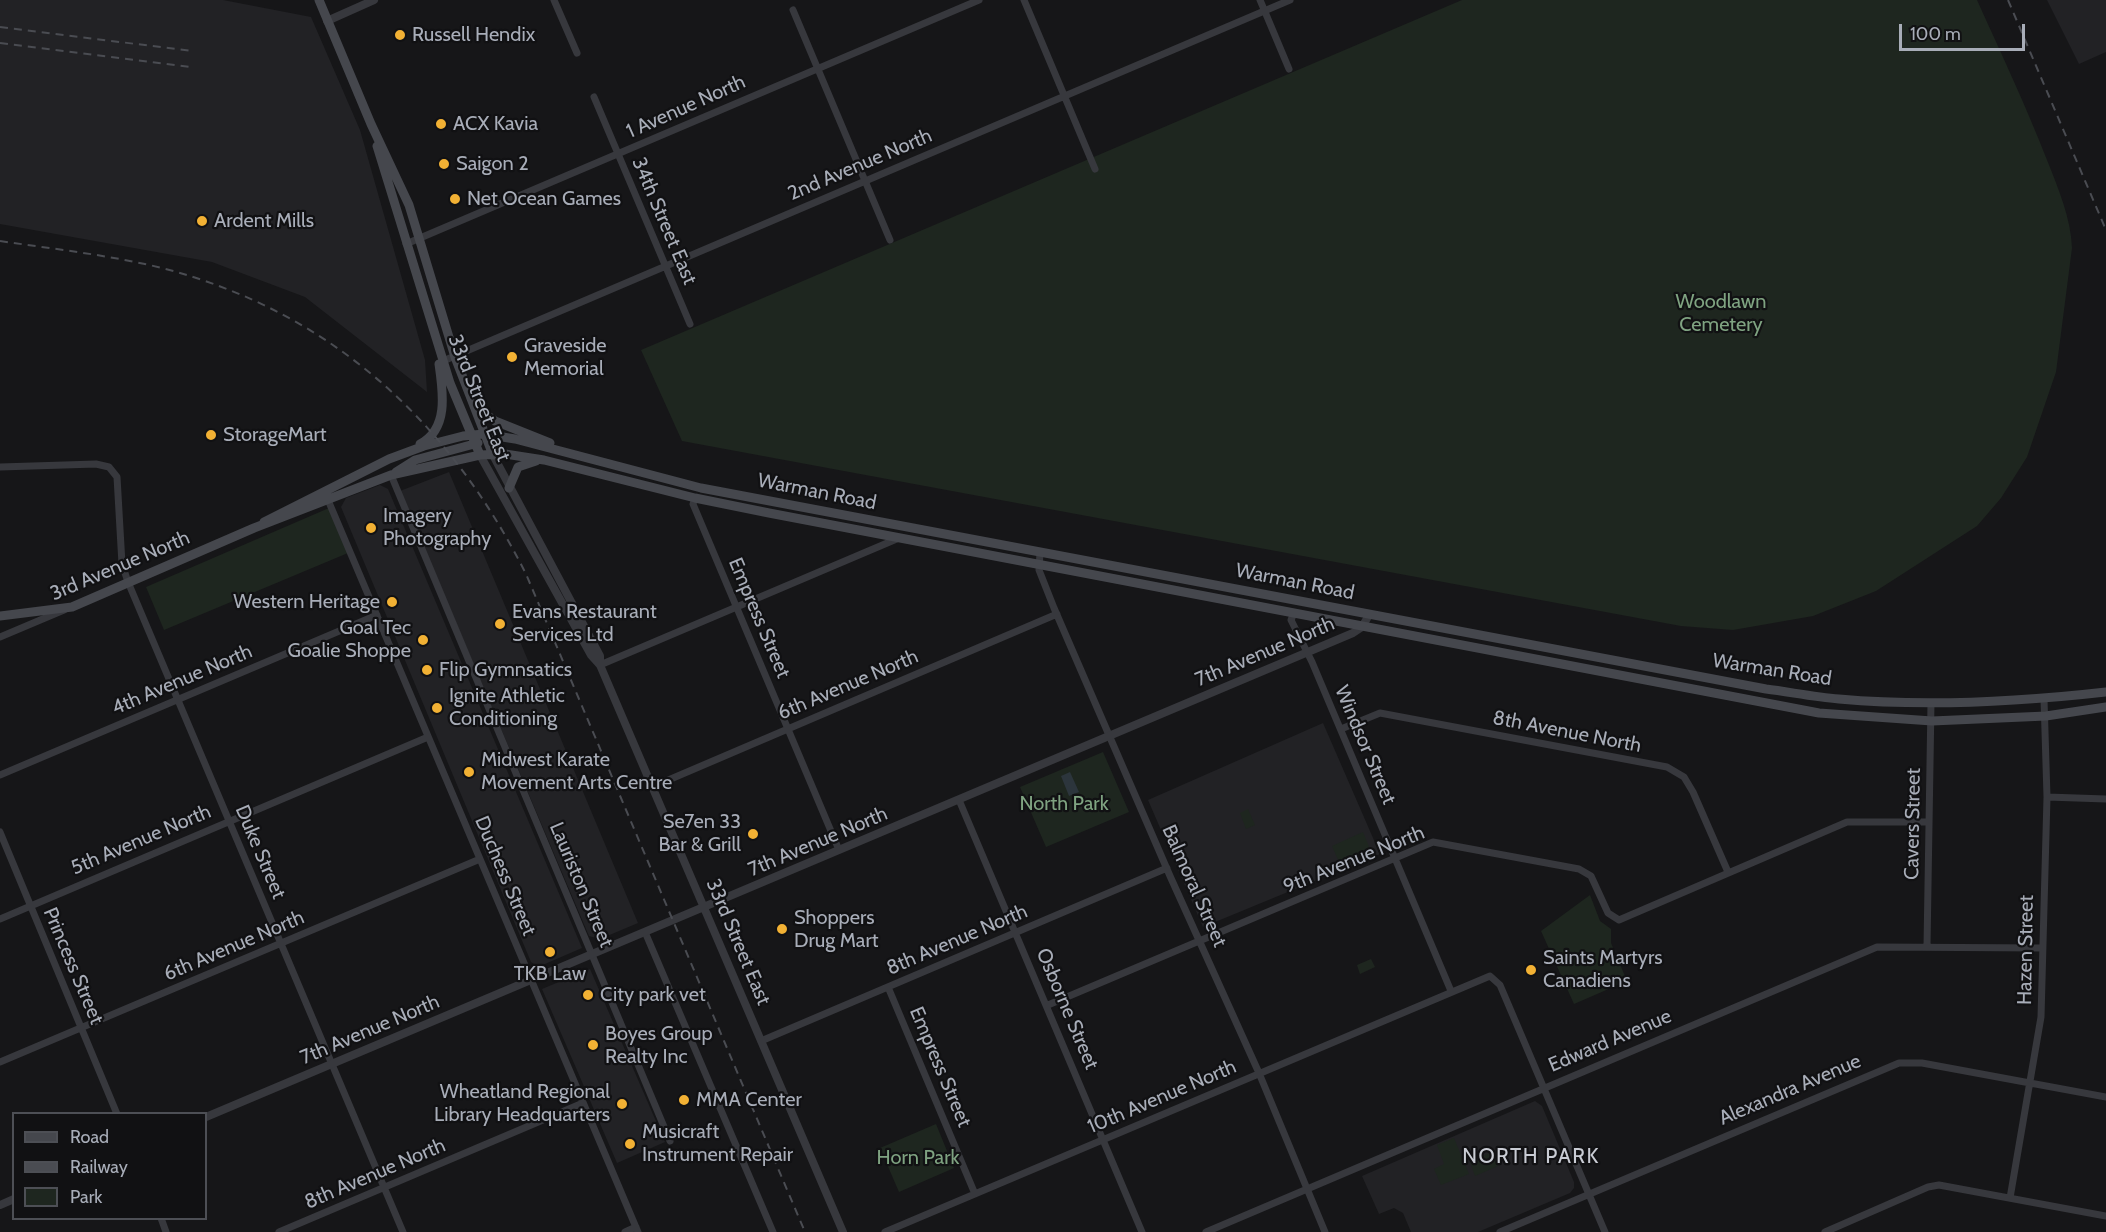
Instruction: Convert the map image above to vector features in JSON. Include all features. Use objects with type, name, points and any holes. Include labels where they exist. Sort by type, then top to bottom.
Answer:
[{"type":"main road","name":"33rd Street East","points":[[319,0],[371,124],[396,172],[420,239],[455,357],[493,455]]},
{"type":"main road","name":"33rd Street East","points":[[371,124],[437,344],[480,456]]},
{"type":"main road","points":[[389,459],[425,441],[434,434],[439,425],[442,394],[437,344]]},
{"type":"main road","points":[[471,403],[483,415],[568,452]]},
{"type":"main road","name":"3rd Avenue North","points":[[254,528],[275,514],[389,459],[441,441],[473,439],[484,434]]},
{"type":"main road","name":"Warman Road","points":[[484,434],[568,452],[701,488],[1766,689],[1838,699],[1931,703],[2044,699],[2106,692]]},
{"type":"main road","points":[[391,475],[415,460],[473,439]]},
{"type":"main road","name":"3rd Avenue North","points":[[72,607],[254,528],[391,475],[493,455]]},
{"type":"main road","name":"Warman Road","points":[[493,455],[544,460],[695,498],[1819,713],[1932,721],[2046,716],[2106,707]]},
{"type":"main road","points":[[509,488],[518,467],[544,460]]},
{"type":"main road","points":[[0,616],[72,607]]},
{"type":"street","points":[[327,21],[374,0]]},
{"type":"street","points":[[554,0],[577,53]]},
{"type":"street","name":"1 Avenue North","points":[[406,244],[980,0]]},
{"type":"street","points":[[1024,0],[1095,169]]},
{"type":"street","points":[[1260,0],[1289,69]]},
{"type":"street","name":"2nd Avenue North","points":[[443,361],[666,268],[1290,0]]},
{"type":"street","points":[[793,10],[890,240]]},
{"type":"street","name":"34th Street East","points":[[594,97],[690,324]]},
{"type":"street","name":"33rd Street East","points":[[493,455],[600,656],[600,665]]},
{"type":"street","name":"33rd Street East","points":[[480,456],[591,655],[600,665],[843,1232]]},
{"type":"street","name":"Duke Street","points":[[0,467],[96,464],[109,467],[117,477],[122,564],[128,582],[403,1232]]},
{"type":"street","name":"Lauriston Street","points":[[391,475],[670,1142]]},
{"type":"street","name":"Empress Street","points":[[695,498],[693,504],[839,850]]},
{"type":"street","name":"Duchess Street","points":[[328,500],[637,1230]]},
{"type":"street","points":[[600,665],[901,537]]},
{"type":"street","name":"Balmoral Street","points":[[1040,552],[1039,564],[1057,614],[1199,942],[1260,1073],[1325,1232]]},
{"type":"street","name":"3rd Avenue North","points":[[0,637],[72,607]]},
{"type":"street","name":"Windsor Street","points":[[1294,613],[1291,620],[1341,729],[1451,991]]},
{"type":"street","name":"6th Avenue North","points":[[652,787],[1057,614]]},
{"type":"street","name":"4th Avenue North","points":[[0,775],[377,615]]},
{"type":"street","name":"7th Avenue North","points":[[207,1117],[704,909],[1305,653],[1362,627],[1369,615]]},
{"type":"street","name":"Hazen Street","points":[[2010,1198],[2041,1017],[2047,797],[2044,699]]},
{"type":"street","name":"Cavers Street","points":[[1927,946],[1931,703]]},
{"type":"street","name":"8th Avenue North","points":[[1341,729],[1380,713],[1667,767],[1684,777],[1693,792],[1728,872]]},
{"type":"street","name":"5th Avenue North","points":[[0,919],[428,737]]},
{"type":"street","points":[[2047,797],[2106,799]]},
{"type":"street","name":"Osborne Street","points":[[959,800],[1048,1005],[1142,1232]]},
{"type":"street","name":"9th Avenue North","points":[[1048,1005],[1433,842],[1579,869],[1591,876],[1608,913],[1619,920],[1847,822],[1929,822]]},
{"type":"street","name":"Princess Street","points":[[0,832],[117,1112]]},
{"type":"street","name":"6th Avenue North","points":[[0,1062],[480,859]]},
{"type":"street","name":"8th Avenue North","points":[[761,1041],[1167,868]]},
{"type":"street","points":[[645,932],[773,1232]]},
{"type":"street","name":"Edward Avenue","points":[[1206,1232],[1877,947],[2042,948]]},
{"type":"street","points":[[1451,991],[1490,976],[1496,979],[1605,1232]]},
{"type":"street","name":"Empress Street","points":[[888,987],[975,1194]]},
{"type":"street","name":"10th Avenue North","points":[[885,1232],[1451,991]]},
{"type":"street","name":"Alexandra Avenue","points":[[1500,1232],[1899,1063],[1922,1063],[2106,1097]]},
{"type":"street","name":"8th Avenue North","points":[[279,1232],[583,1103]]},
{"type":"street","points":[[1825,1232],[1928,1187],[1939,1185],[2106,1216]]},
{"type":"street","points":[[625,1232],[637,1230]]},
{"type":"shaded area","points":[[0,0],[223,0],[311,17],[360,130],[425,360],[427,392],[305,297],[212,262],[0,224]]},
{"type":"shaded area","points":[[2047,0],[2106,0],[2106,52],[2079,64]]},
{"type":"shaded area","points":[[449,472],[638,923],[600,939],[589,936],[400,491]]},
{"type":"shaded area","points":[[380,485],[388,489],[582,948],[538,967],[531,962],[341,507],[346,498]]},
{"type":"shaded area","points":[[1323,723],[1380,854],[1203,927],[1148,800]]},
{"type":"shaded area","points":[[1070,772],[1079,792],[1069,796],[1061,776]]},
{"type":"shaded area","points":[[590,969],[665,1142],[617,1163],[542,989]]},
{"type":"shaded area","points":[[1535,1101],[1542,1106],[1574,1182],[1574,1188],[1570,1193],[1478,1232],[1411,1232],[1403,1213],[1394,1208],[1379,1214],[1362,1176]]},
{"type":"green space","name":"Woodlawn Cemetery","points":[[1462,0],[1977,0],[2055,181],[2067,214],[2072,248],[2056,372],[2027,457],[2001,498],[1977,526],[1876,591],[1813,616],[1733,630],[1681,626],[682,441],[641,350]]},
{"type":"green space","points":[[329,508],[348,553],[164,630],[146,587]]},
{"type":"green space","name":"North Park","points":[[1103,752],[1129,812],[1046,847],[1020,787]]},
{"type":"green space","points":[[1248,809],[1255,825],[1246,829],[1240,813]]},
{"type":"green space","points":[[1363,832],[1370,849],[1339,862],[1332,846]]},
{"type":"green space","points":[[1590,895],[1600,921],[1611,929],[1611,943],[1627,981],[1574,1004],[1541,931]]},
{"type":"green space","points":[[1371,959],[1375,967],[1360,974],[1357,965]]},
{"type":"green space","name":"Horn Park","points":[[936,1124],[954,1168],[899,1192],[880,1148]]},
{"type":"green space","points":[[1454,1138],[1469,1174],[1441,1185],[1434,1169],[1444,1164],[1437,1145]]},
{"type":"green space","points":[[1492,1152],[1498,1166],[1475,1176],[1470,1162]]},
{"type":"railway","points":[[2008,0],[2106,230]]},
{"type":"railway","points":[[0,27],[192,51]]},
{"type":"railway","points":[[0,43],[191,67]]},
{"type":"railway","points":[[0,241],[102,256],[162,268],[223,288],[279,313],[331,344],[378,380],[422,422],[460,468],[495,519],[526,574],[805,1232]]},
{"type":"place","name":"Russell Hendix","points":[[400,35]]},
{"type":"place","name":"ACX Kavia","points":[[441,124]]},
{"type":"place","name":"Saigon 2","points":[[444,164]]},
{"type":"place","name":"Net Ocean Games","points":[[455,199]]},
{"type":"place","name":"Ardent Mills","points":[[202,221]]},
{"type":"place","name":"Graveside Memorial","points":[[512,357]]},
{"type":"place","name":"StorageMart","points":[[211,435]]},
{"type":"place","name":"Imagery Photography","points":[[371,528]]},
{"type":"place","name":"Western Heritage","points":[[392,602]]},
{"type":"place","name":"Evans Restaurant Services Ltd","points":[[500,624]]},
{"type":"place","name":"Goal Tec Goalie Shoppe","points":[[423,640]]},
{"type":"place","name":"Flip Gymnsatics","points":[[427,670]]},
{"type":"place","name":"Ignite Athletic Conditioning","points":[[437,708]]},
{"type":"place","name":"Midwest Karate Movement Arts Centre","points":[[469,772]]},
{"type":"place","name":"Se7en 33 Bar & Grill","points":[[753,834]]},
{"type":"place","name":"Shoppers Drug Mart","points":[[782,929]]},
{"type":"place","name":"TKB Law","points":[[550,952]]},
{"type":"place","name":"Saints Martyrs Canadiens","points":[[1531,970]]},
{"type":"place","name":"City park vet","points":[[588,995]]},
{"type":"place","name":"Boyes Group Realty Inc","points":[[593,1045]]},
{"type":"place","name":"MMA Center","points":[[684,1100]]},
{"type":"place","name":"Wheatland Regional Library Headquarters","points":[[622,1104]]},
{"type":"place","name":"Musicraft Instrument Repair","points":[[630,1144]]},
{"type":"district","name":"NORTH PARK","points":[[1531,1157]]}]
